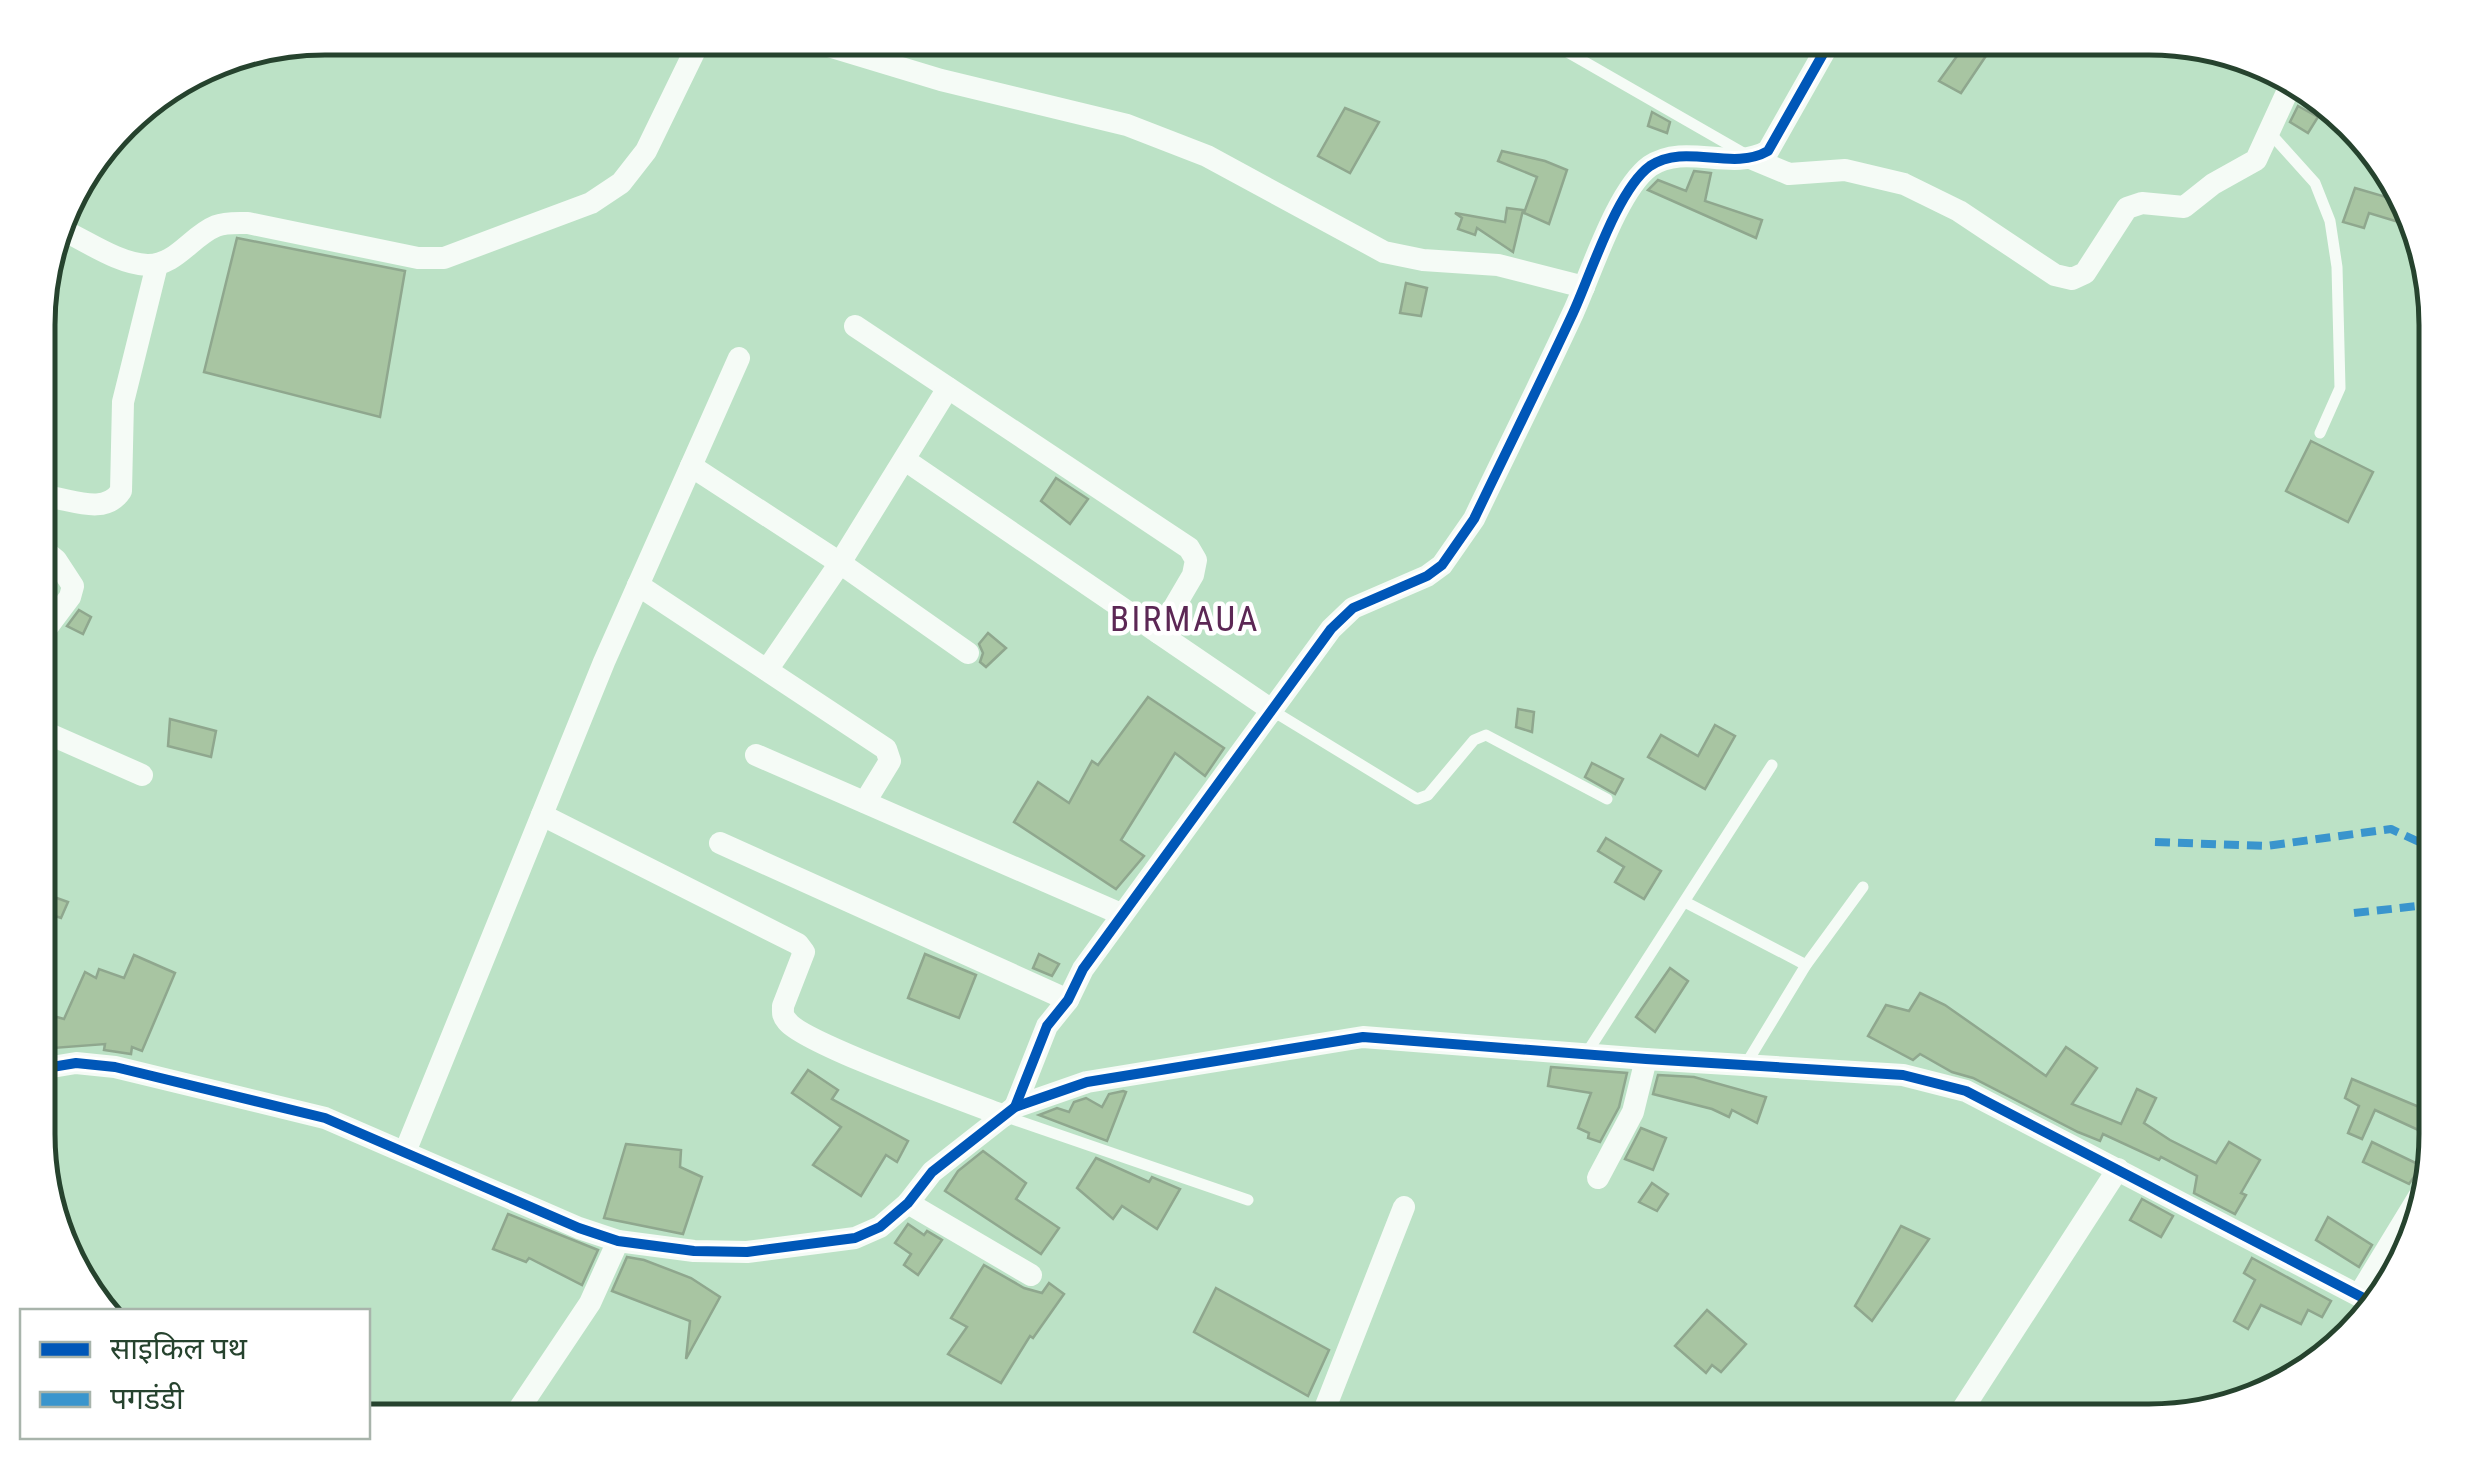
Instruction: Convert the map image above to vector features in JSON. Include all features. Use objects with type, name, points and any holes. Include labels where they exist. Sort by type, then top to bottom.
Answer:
[{"type":"street","points":[[71,235],[124,260],[157,264],[208,230],[230,223],[418,258],[444,258],[591,203],[622,184],[646,152],[692,55]]},
{"type":"street","points":[[858,55],[940,80],[1127,125],[1207,156],[1384,252],[1422,260],[1498,265],[1584,287]]},
{"type":"street","points":[[1754,159],[1768,150],[1781,132],[1823,55]]},
{"type":"street","points":[[1010,1111],[1047,1026],[1068,1000],[1084,969],[1331,629],[1353,608],[1427,576],[1442,565],[1474,519],[1622,202],[1638,176],[1665,158],[1693,156],[1754,159],[1789,174],[1845,170],[1904,184],[1960,211],[2055,274],[2072,279],[2085,273],[2127,208],[2142,203],[2184,206],[2256,160],[2287,93]]},
{"type":"street","points":[[55,498],[100,505],[114,501],[121,492],[123,402],[157,264]]},
{"type":"street","points":[[855,326],[1190,548],[1196,560],[1193,575],[1159,633]]},
{"type":"street","points":[[405,1152],[638,585],[738,358]]},
{"type":"street","points":[[767,670],[840,563],[948,388]]},
{"type":"street","points":[[905,460],[1273,711]]},
{"type":"street","points":[[691,466],[968,653]]},
{"type":"street","points":[[55,561],[73,590],[55,616]]},
{"type":"street","points":[[638,585],[889,752],[888,766],[865,802]]},
{"type":"street","points":[[55,737],[142,776]]},
{"type":"street","points":[[756,755],[1122,914]]},
{"type":"street","points":[[542,815],[798,944],[804,952],[802,962],[783,1014],[790,1025],[852,1056],[1010,1111]]},
{"type":"street","points":[[720,843],[1068,1000]]},
{"type":"street","points":[[55,1066],[76,1063],[160,1076],[325,1118],[618,1242],[694,1251],[747,1252],[855,1238],[880,1226],[908,1203],[932,1172],[1010,1111],[1087,1082],[1363,1038],[1931,1080],[1966,1091],[2361,1300]]},
{"type":"street","points":[[1598,1178],[1633,1112],[1646,1060]]},
{"type":"street","points":[[1967,1403],[2118,1169]]},
{"type":"street","points":[[908,1203],[1031,1275]]},
{"type":"street","points":[[1327,1403],[1404,1207]]},
{"type":"street","points":[[523,1404],[590,1303],[618,1242]]},
{"type":"lane","points":[[1573,55],[1754,159]]},
{"type":"lane","points":[[2270,132],[2315,184],[2332,232],[2340,388],[2320,433]]},
{"type":"lane","points":[[1273,711],[1418,800],[1428,796],[1474,740],[1486,735],[1607,799]]},
{"type":"lane","points":[[1586,1054],[1772,765]]},
{"type":"lane","points":[[1746,1064],[1806,965],[1863,887]]},
{"type":"lane","points":[[1685,902],[1806,965]]},
{"type":"lane","points":[[1010,1111],[1248,1200]]},
{"type":"building","points":[[1958,55],[1987,55],[1961,93],[1939,81]]},
{"type":"building","points":[[2298,106],[2318,117],[2308,133],[2290,122]]},
{"type":"building","points":[[1345,108],[1379,122],[1350,173],[1318,156]]},
{"type":"building","points":[[1652,112],[1670,122],[1667,133],[1648,126]]},
{"type":"building","points":[[1502,151],[1567,170],[1549,224],[1524,213],[1537,177],[1498,161]]},
{"type":"building","points":[[1694,171],[1711,173],[1705,201],[1762,220],[1756,238],[1648,190],[1658,180],[1686,191]]},
{"type":"building","points":[[2355,188],[2387,197],[2398,222],[2369,213],[2364,228],[2343,222]]},
{"type":"building","points":[[1507,208],[1523,210],[1513,252],[1477,228],[1475,235],[1458,229],[1462,218],[1455,213],[1505,222]]},
{"type":"building","points":[[237,238],[405,271],[380,417],[204,372]]},
{"type":"building","points":[[1406,283],[1427,288],[1421,316],[1400,313]]},
{"type":"building","points":[[2311,441],[2373,472],[2348,522],[2286,491]]},
{"type":"building","points":[[1056,478],[1088,499],[1070,524],[1041,501]]},
{"type":"building","points":[[79,610],[91,617],[83,634],[67,626]]},
{"type":"building","points":[[988,633],[1006,648],[986,667],[980,662],[983,653],[979,644]]},
{"type":"building","points":[[1148,697],[1224,748],[1205,776],[1175,753],[1121,840],[1144,856],[1116,889],[1014,822],[1038,782],[1069,803],[1092,761],[1098,765]]},
{"type":"building","points":[[1518,709],[1534,712],[1532,732],[1516,727]]},
{"type":"building","points":[[170,719],[216,731],[211,757],[168,746]]},
{"type":"building","points":[[1715,725],[1735,736],[1705,789],[1648,757],[1661,735],[1698,756]]},
{"type":"building","points":[[1592,763],[1623,779],[1615,794],[1585,777]]},
{"type":"building","points":[[1606,838],[1661,871],[1644,899],[1615,882],[1624,867],[1598,851]]},
{"type":"building","points":[[55,897],[68,902],[61,918],[55,916]]},
{"type":"building","points":[[925,954],[976,975],[959,1018],[908,998]]},
{"type":"building","points":[[1039,954],[1059,964],[1052,976],[1033,968]]},
{"type":"building","points":[[134,955],[175,973],[142,1051],[132,1047],[131,1054],[104,1050],[105,1044],[55,1048],[55,1016],[64,1019],[85,972],[96,978],[99,969],[124,978]]},
{"type":"building","points":[[1670,968],[1688,981],[1655,1032],[1636,1017]]},
{"type":"building","points":[[1920,993],[1945,1005],[2046,1076],[2066,1047],[2097,1068],[2072,1104],[2121,1124],[2137,1089],[2156,1098],[2144,1123],[2170,1140],[2216,1163],[2229,1142],[2260,1160],[2241,1193],[2246,1195],[2235,1214],[2194,1193],[2197,1176],[2161,1157],[2159,1160],[2103,1134],[2100,1141],[2078,1132],[1973,1078],[1952,1072],[1920,1054],[1913,1060],[1868,1036],[1886,1005],[1909,1011]]},
{"type":"building","points":[[1551,1067],[1627,1073],[1619,1107],[1600,1142],[1588,1138],[1589,1133],[1578,1128],[1591,1093],[1548,1086]]},
{"type":"building","points":[[808,1070],[838,1090],[832,1099],[908,1141],[897,1162],[886,1155],[861,1196],[813,1165],[841,1127],[792,1093]]},
{"type":"building","points":[[1658,1075],[1694,1077],[1766,1097],[1757,1123],[1732,1110],[1729,1117],[1653,1094]]},
{"type":"building","points":[[2352,1079],[2418,1106],[2418,1130],[2375,1110],[2362,1139],[2348,1133],[2359,1106],[2345,1098]]},
{"type":"building","points":[[1126,1092],[1107,1141],[1039,1115],[1057,1108],[1069,1112],[1074,1102],[1086,1098],[1102,1107],[1109,1094]]},
{"type":"building","points":[[1641,1128],[1666,1138],[1653,1170],[1625,1159]]},
{"type":"building","points":[[2372,1142],[2417,1163],[2415,1175],[2409,1184],[2363,1162]]},
{"type":"building","points":[[626,1144],[681,1150],[680,1167],[702,1177],[683,1234],[604,1218]]},
{"type":"building","points":[[983,1151],[1026,1183],[1016,1199],[1059,1228],[1041,1254],[945,1191],[958,1171]]},
{"type":"building","points":[[1096,1158],[1149,1182],[1152,1177],[1180,1189],[1157,1229],[1122,1206],[1113,1219],[1077,1188]]},
{"type":"building","points":[[1652,1183],[1668,1194],[1657,1211],[1639,1202]]},
{"type":"building","points":[[2142,1199],[2173,1216],[2161,1237],[2130,1220]]},
{"type":"building","points":[[508,1214],[598,1250],[582,1285],[529,1258],[526,1262],[493,1249]]},
{"type":"building","points":[[2328,1217],[2372,1245],[2359,1267],[2316,1240]]},
{"type":"building","points":[[908,1224],[924,1235],[927,1231],[942,1240],[918,1275],[904,1265],[911,1254],[895,1243]]},
{"type":"building","points":[[1901,1226],[1929,1239],[1872,1321],[1855,1306]]},
{"type":"building","points":[[627,1257],[691,1278],[720,1297],[686,1359],[690,1321],[612,1291]]},
{"type":"building","points":[[2252,1258],[2331,1301],[2322,1317],[2308,1310],[2301,1324],[2261,1305],[2248,1329],[2234,1321],[2255,1280],[2244,1273]]},
{"type":"building","points":[[984,1265],[1024,1288],[1042,1293],[1049,1283],[1064,1294],[1033,1338],[1030,1336],[1001,1383],[948,1354],[967,1327],[951,1318]]},
{"type":"building","points":[[1216,1288],[1329,1350],[1308,1396],[1194,1332]]},
{"type":"building","points":[[1707,1310],[1746,1344],[1721,1372],[1712,1365],[1706,1373],[1675,1346]]},
{"type":"marked path","points":[[2155,842],[2266,846],[2391,829],[2418,842]]},
{"type":"marked path","points":[[2354,913],[2418,906]]},
{"type":"cycle path","points":[[1015,1107],[1047,1026],[1068,1000],[1083,969],[1331,629],[1353,608],[1427,576],[1442,565],[1474,519],[1573,313],[1616,213],[1638,178],[1650,166],[1678,156],[1739,159],[1768,151],[1822,55]]},
{"type":"cycle path","points":[[55,1066],[76,1063],[115,1067],[325,1118],[579,1228],[618,1241],[694,1251],[747,1252],[855,1238],[880,1227],[908,1203],[932,1172],[1015,1107],[1087,1082],[1363,1037],[1903,1075],[1966,1091],[2363,1298]]},
{"type":"district","name":"BIRMAUA","points":[[1185,619]]}]
